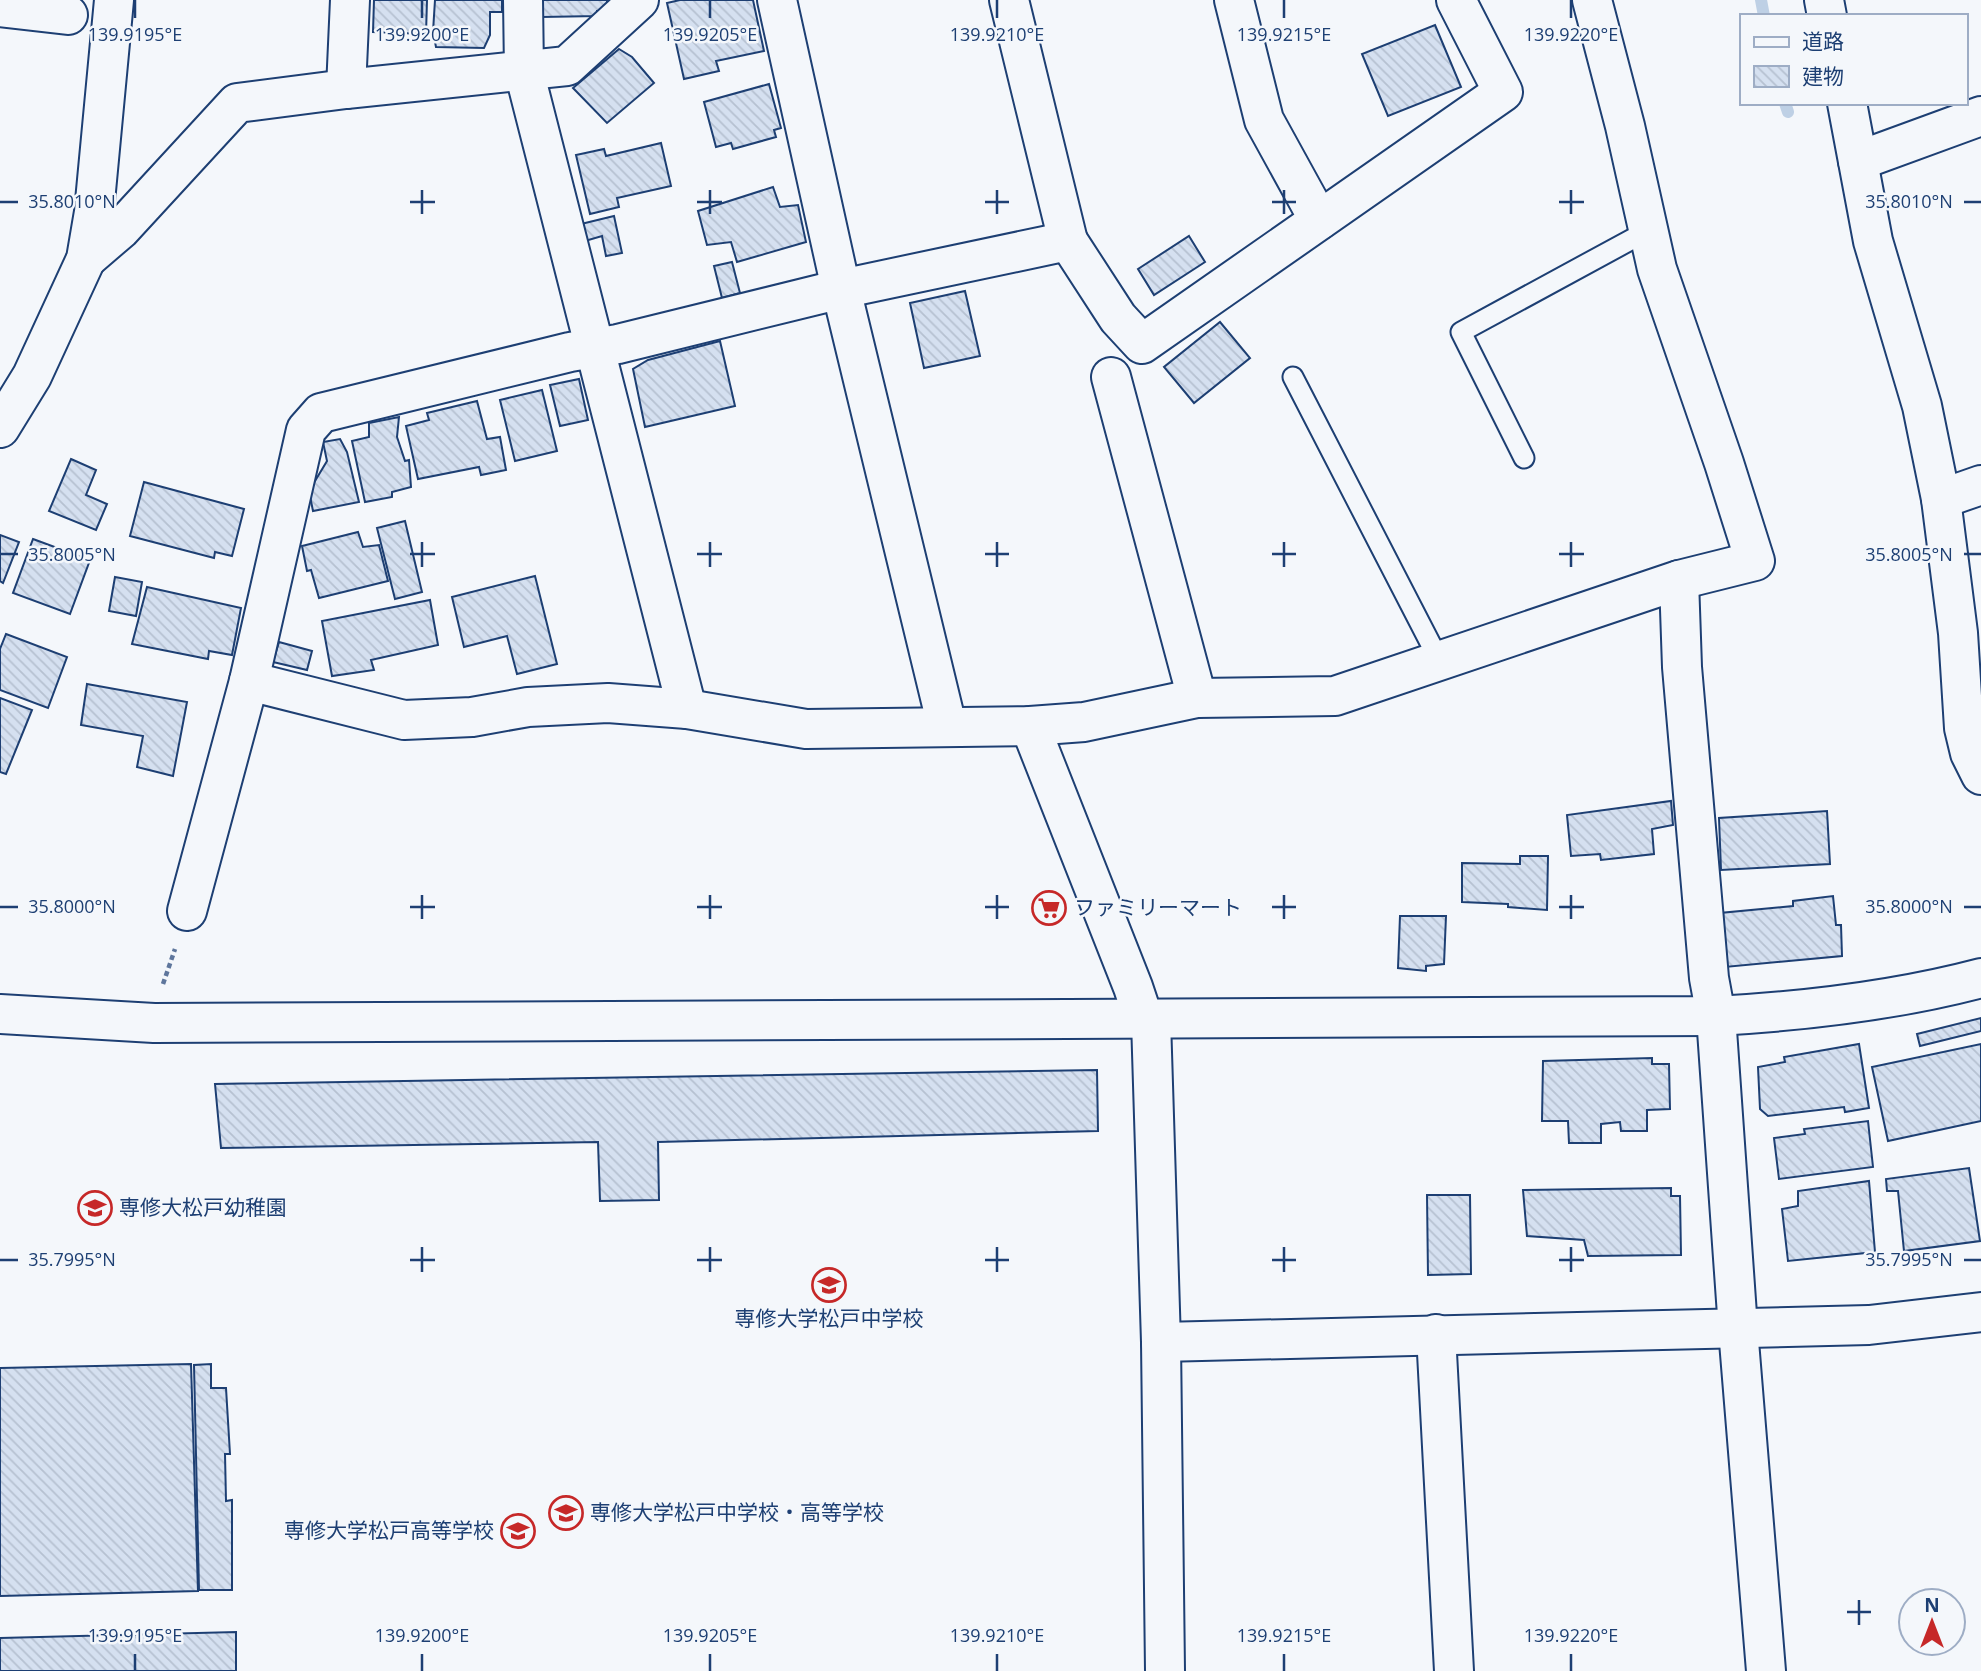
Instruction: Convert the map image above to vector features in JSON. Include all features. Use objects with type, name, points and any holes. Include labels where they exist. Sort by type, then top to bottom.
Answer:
[{"type":"street","points":[[0,428],[32,376],[86,259],[94,212],[114,0]]},
{"type":"street","points":[[346,89],[350,0]]},
{"type":"street","points":[[523,0],[524,71],[687,709]]},
{"type":"street","points":[[86,259],[121,229],[237,103],[567,66],[639,0]]},
{"type":"street","points":[[777,0],[841,289],[947,726]]},
{"type":"street","points":[[1009,0],[1068,241],[1118,318],[1142,344],[1503,92],[1456,0]]},
{"type":"street","points":[[1234,0],[1264,120],[1319,220]]},
{"type":"street","points":[[249,681],[404,720],[472,717],[528,707],[608,703],[687,709],[806,729],[1030,726],[1084,722],[1197,698],[1335,696],[1679,580],[1755,561],[1657,270],[1625,126],[1592,0]]},
{"type":"street","points":[[0,7],[68,15]]},
{"type":"street","points":[[1847,105],[1872,241],[1922,406],[1941,499],[1958,633],[1964,728],[1970,753],[1981,775]]},
{"type":"street","points":[[1858,161],[1981,116]]},
{"type":"street","points":[[187,911],[249,681],[306,430],[321,413],[841,289],[1068,241]]},
{"type":"street","points":[[1111,377],[1197,698]]},
{"type":"street","points":[[1941,499],[1981,485]]},
{"type":"street","points":[[1679,580],[1682,667],[1709,978],[1716,1016],[1766,1671]]},
{"type":"street","points":[[1030,726],[1148,1020],[1161,1342],[1165,1671]]},
{"type":"street","points":[[0,1014],[154,1023],[1716,1016],[1843,1005],[1939,989],[1981,978]]},
{"type":"street","points":[[1161,1342],[1868,1325],[1981,1312]]},
{"type":"street","points":[[1436,1334],[1454,1671]]},
{"type":"lane","points":[[1524,458],[1461,332],[1647,231]]},
{"type":"lane","points":[[1293,377],[1439,660]]},
{"type":"path","points":[[159,995],[187,911]]},
{"type":"building","points":[[374,0],[427,0],[426,34],[373,32]]},
{"type":"building","points":[[435,0],[502,0],[502,12],[490,12],[490,35],[484,48],[436,47],[433,32]]},
{"type":"building","points":[[542,0],[607,0],[607,11],[597,11],[597,16],[542,17]]},
{"type":"building","points":[[680,0],[753,0],[764,51],[716,61],[719,71],[684,79],[667,3]]},
{"type":"building","points":[[1435,25],[1461,87],[1388,116],[1362,54]]},
{"type":"building","points":[[619,49],[632,57],[654,83],[607,123],[573,88]]},
{"type":"building","points":[[769,84],[781,128],[774,130],[776,137],[733,149],[731,143],[716,147],[704,102]]},
{"type":"building","points":[[661,143],[671,186],[617,198],[619,207],[590,214],[576,155],[604,149],[606,156]]},
{"type":"building","points":[[773,187],[780,207],[798,205],[806,242],[737,262],[731,242],[707,245],[698,211]]},
{"type":"building","points":[[614,216],[622,253],[606,256],[602,236],[585,241],[581,224]]},
{"type":"building","points":[[1189,236],[1205,262],[1154,295],[1138,269]]},
{"type":"building","points":[[732,262],[740,293],[722,298],[714,266]]},
{"type":"building","points":[[965,291],[980,356],[924,368],[910,303]]},
{"type":"building","points":[[1220,322],[1250,358],[1194,403],[1164,367]]},
{"type":"building","points":[[720,341],[735,406],[645,427],[633,369],[648,360]]},
{"type":"building","points":[[579,379],[588,420],[560,426],[550,385]]},
{"type":"building","points":[[542,390],[557,451],[515,461],[500,400]]},
{"type":"building","points":[[477,401],[487,439],[500,437],[506,470],[481,475],[479,467],[418,479],[406,426],[429,420],[427,413]]},
{"type":"building","points":[[399,417],[397,437],[405,461],[409,460],[411,487],[392,492],[392,497],[365,502],[352,441],[369,437],[369,423]]},
{"type":"building","points":[[340,439],[347,452],[359,502],[313,511],[309,491],[327,461],[323,442]]},
{"type":"building","points":[[71,459],[96,470],[86,495],[107,504],[96,530],[49,511]]},
{"type":"building","points":[[144,482],[244,509],[232,556],[215,552],[214,558],[130,536]]},
{"type":"building","points":[[405,521],[422,592],[395,599],[377,528]]},
{"type":"building","points":[[358,532],[363,547],[379,545],[388,581],[319,598],[311,570],[307,571],[302,546]]},
{"type":"building","points":[[0,535],[19,542],[3,583],[0,581]]},
{"type":"building","points":[[33,539],[90,560],[70,614],[13,593]]},
{"type":"building","points":[[535,576],[557,664],[517,674],[507,636],[464,647],[452,597]]},
{"type":"building","points":[[115,577],[142,582],[136,616],[109,611]]},
{"type":"building","points":[[147,587],[241,608],[232,655],[209,651],[208,659],[132,644]]},
{"type":"building","points":[[430,600],[438,645],[371,660],[374,670],[332,676],[322,621]]},
{"type":"building","points":[[6,634],[67,657],[48,708],[0,690],[0,649]]},
{"type":"building","points":[[279,642],[312,651],[307,670],[273,662]]},
{"type":"building","points":[[87,684],[187,702],[173,776],[137,767],[143,736],[81,725]]},
{"type":"building","points":[[0,698],[32,710],[6,774],[0,772]]},
{"type":"building","points":[[1671,801],[1673,825],[1652,829],[1654,854],[1601,860],[1600,854],[1571,856],[1567,815]]},
{"type":"building","points":[[1827,811],[1830,864],[1721,870],[1719,818]]},
{"type":"building","points":[[1520,856],[1548,856],[1547,910],[1508,907],[1508,904],[1462,902],[1462,863],[1520,864]]},
{"type":"building","points":[[1833,896],[1836,925],[1841,925],[1842,956],[1725,967],[1720,913],[1793,906],[1793,901]]},
{"type":"building","points":[[1400,916],[1446,916],[1444,964],[1426,966],[1426,971],[1398,968]]},
{"type":"building","points":[[1981,1018],[1981,1031],[1920,1046],[1917,1034]]},
{"type":"building","points":[[1859,1044],[1869,1108],[1845,1112],[1844,1107],[1768,1116],[1760,1109],[1758,1067],[1785,1062],[1784,1057]]},
{"type":"building","points":[[1981,1044],[1981,1121],[1888,1141],[1872,1067]]},
{"type":"building","points":[[1652,1058],[1652,1064],[1669,1064],[1670,1109],[1647,1110],[1647,1131],[1621,1131],[1620,1122],[1601,1124],[1601,1143],[1569,1143],[1568,1121],[1542,1121],[1543,1061]]},
{"type":"building","points":[[1097,1070],[1098,1131],[658,1142],[659,1200],[600,1201],[598,1142],[221,1148],[215,1084]]},
{"type":"building","points":[[1868,1121],[1873,1167],[1779,1179],[1774,1138],[1805,1134],[1804,1129]]},
{"type":"building","points":[[1969,1168],[1980,1241],[1904,1251],[1898,1191],[1887,1191],[1886,1179]]},
{"type":"building","points":[[1869,1181],[1875,1252],[1788,1261],[1782,1209],[1798,1206],[1798,1191]]},
{"type":"building","points":[[1671,1188],[1671,1196],[1680,1196],[1681,1255],[1588,1256],[1584,1240],[1527,1236],[1523,1190]]},
{"type":"building","points":[[1427,1195],[1470,1195],[1471,1274],[1428,1275]]},
{"type":"building","points":[[191,1364],[198,1591],[0,1596],[0,1368]]},
{"type":"building","points":[[211,1364],[211,1388],[226,1388],[230,1454],[225,1454],[226,1501],[232,1500],[232,1590],[199,1590],[194,1365]]},
{"type":"building","points":[[236,1632],[236,1671],[0,1671],[0,1638]]},
{"type":"waterway","points":[[1761,0],[1764,14]]},
{"type":"waterway","points":[[1786,105],[1788,112]]},
{"type":"place","name":"ファミリーマート","points":[[1049,908]]},
{"type":"place","name":"専修大松戸幼稚園","points":[[95,1208]]},
{"type":"place","name":"専修大学松戸中学校","points":[[829,1285]]},
{"type":"place","name":"専修大学松戸中学校・高等学校","points":[[566,1513]]},
{"type":"place","name":"専修大学松戸高等学校","points":[[518,1531]]}]
